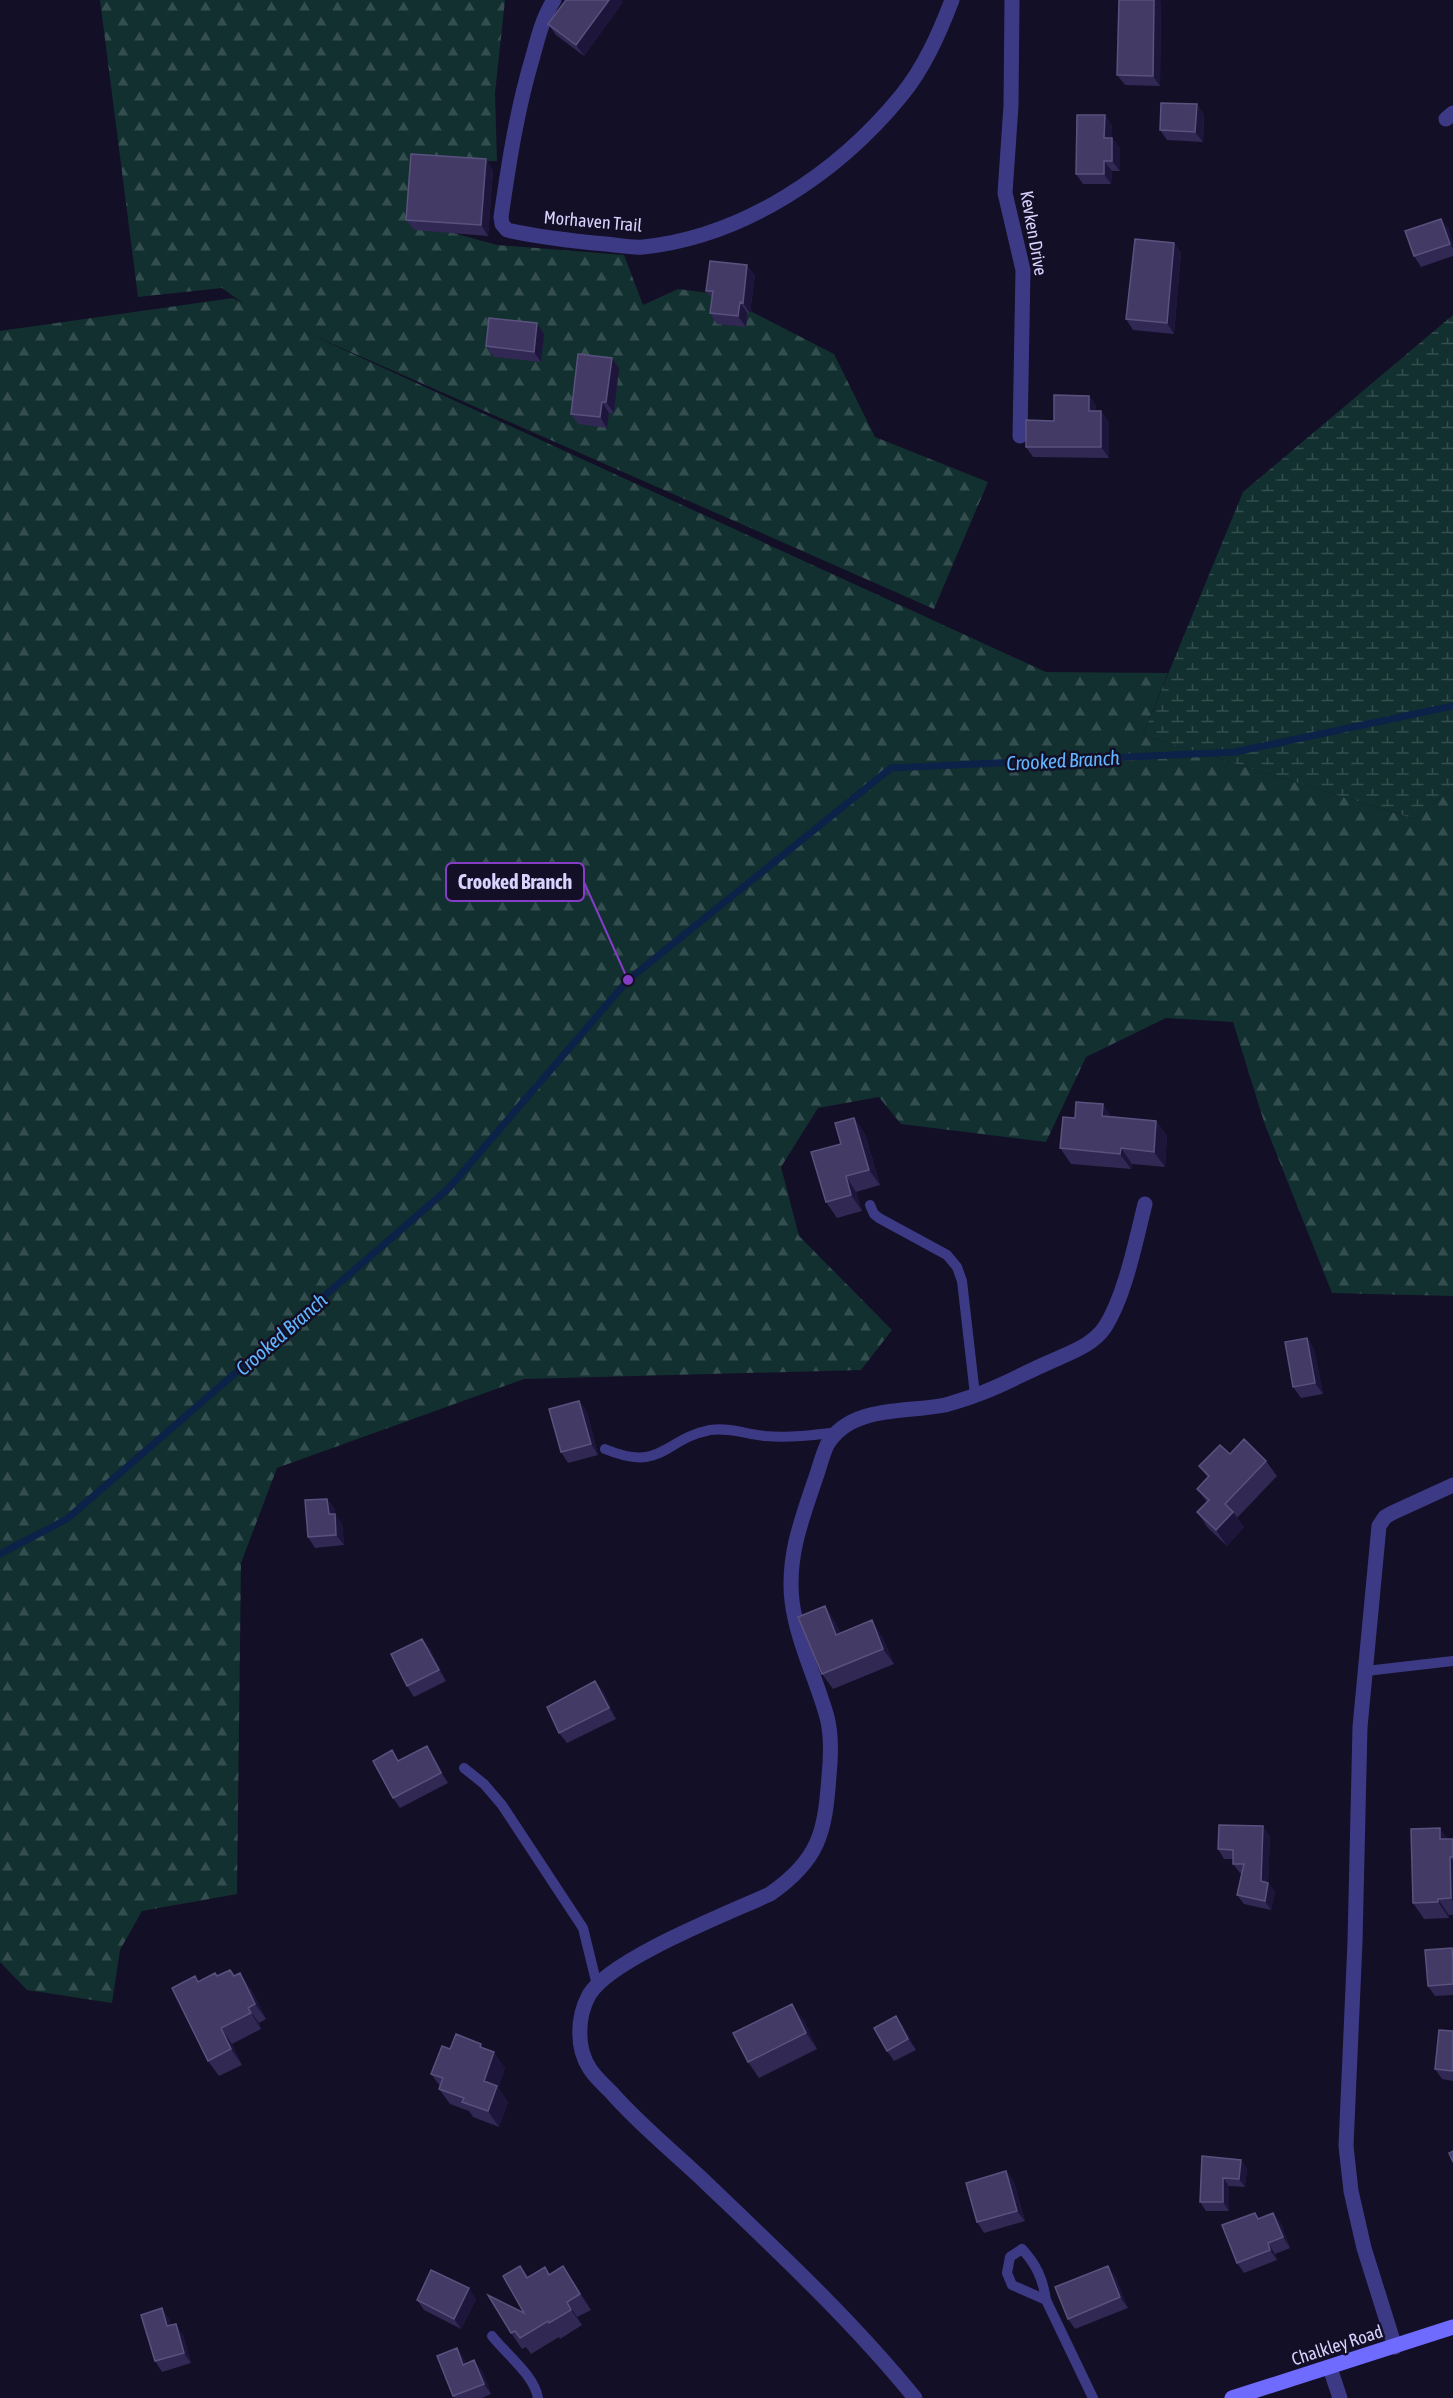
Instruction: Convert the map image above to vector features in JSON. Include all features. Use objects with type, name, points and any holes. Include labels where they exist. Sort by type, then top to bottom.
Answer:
[{"type":"street","name":"Morhaven Trail","points":[[554,0],[544,17],[512,138],[501,217],[502,224],[507,230],[527,234],[640,247],[674,242],[714,232],[786,197],[828,167],[874,126],[902,95],[921,67],[941,29],[952,0]]},
{"type":"street","name":"Kevken Drive","points":[[1012,0],[1011,106],[1005,193],[1023,270],[1020,436]]},
{"type":"street","points":[[915,2398],[846,2320],[777,2250],[622,2104],[590,2068],[582,2050],[579,2031],[582,2013],[597,1985],[650,1950],[770,1894],[796,1873],[808,1859],[820,1838],[826,1815],[831,1749],[827,1719],[795,1619],[791,1568],[800,1524],[828,1445],[849,1423],[867,1415],[945,1404],[975,1395],[1008,1383],[1096,1338],[1105,1327],[1117,1302],[1145,1204]]},
{"type":"street","points":[[1395,2347],[1364,2248],[1351,2191],[1346,2146],[1355,1942],[1360,1727],[1379,1526],[1385,1517],[1392,1513],[1453,1485]]},
{"type":"street","name":"Chalkley Road","points":[[1232,2398],[1453,2327]]},
{"type":"street","points":[[1330,2367],[1340,2398]]},
{"type":"lane","points":[[870,1205],[874,1214],[879,1218],[947,1255],[957,1267],[962,1281],[975,1395]]},
{"type":"lane","points":[[606,1449],[622,1456],[640,1458],[661,1454],[691,1436],[710,1430],[730,1429],[764,1436],[796,1437],[839,1431]]},
{"type":"lane","points":[[1366,1671],[1453,1661]]},
{"type":"lane","points":[[464,1768],[484,1784],[502,1805],[583,1928],[597,1985]]},
{"type":"lane","points":[[1046,2300],[1012,2285],[1007,2273],[1010,2258],[1022,2249],[1035,2263],[1046,2300],[1093,2398]]},
{"type":"lane","points":[[492,2336],[529,2377],[537,2390],[538,2398]]},
{"type":"green space","points":[[100,0],[505,0],[495,93],[497,161],[416,163],[410,221],[497,245],[624,255],[643,305],[678,289],[717,294],[834,354],[875,437],[988,482],[934,609],[303,331],[1046,672],[1168,673],[1143,735],[1415,819],[1453,787],[1453,1296],[1332,1293],[1265,1125],[1233,1022],[1166,1018],[1086,1057],[1046,1142],[901,1124],[879,1097],[818,1108],[781,1167],[799,1236],[892,1330],[861,1370],[524,1379],[277,1468],[241,1563],[237,1894],[142,1911],[120,1950],[112,2003],[27,1990],[0,1962],[0,331],[233,298],[243,303],[222,288],[138,297]]},
{"type":"green space","points":[[1453,315],[1453,787],[1415,819],[1143,735],[1243,492]]},
{"type":"building","points":[[566,0],[609,0],[576,45],[548,24]]},
{"type":"building","points":[[1119,0],[1154,0],[1153,76],[1117,75]]},
{"type":"building","points":[[1161,103],[1197,104],[1195,132],[1160,130]]},
{"type":"building","points":[[1077,115],[1105,115],[1104,138],[1112,138],[1112,161],[1104,161],[1104,174],[1076,174]]},
{"type":"building","points":[[411,154],[486,159],[481,225],[406,220]]},
{"type":"building","points":[[1441,219],[1450,244],[1414,256],[1405,231]]},
{"type":"building","points":[[1135,239],[1174,243],[1167,323],[1126,319]]},
{"type":"building","points":[[710,261],[747,265],[743,303],[740,302],[738,316],[710,313],[713,291],[706,291]]},
{"type":"building","points":[[489,318],[537,323],[534,352],[486,346]]},
{"type":"building","points":[[578,354],[612,358],[606,402],[602,402],[600,417],[571,414]]},
{"type":"building","points":[[1054,395],[1089,396],[1089,411],[1101,411],[1101,447],[1026,447],[1026,420],[1054,421]]},
{"type":"building","points":[[1076,1102],[1103,1104],[1102,1116],[1156,1121],[1154,1152],[1121,1148],[1120,1154],[1060,1148],[1063,1117],[1075,1118]]},
{"type":"building","points":[[854,1118],[869,1170],[846,1176],[851,1195],[826,1202],[811,1152],[841,1144],[835,1123]]},
{"type":"building","points":[[1307,1338],[1315,1383],[1293,1387],[1285,1342]]},
{"type":"building","points":[[579,1401],[591,1444],[561,1452],[549,1409]]},
{"type":"building","points":[[1244,1439],[1266,1461],[1225,1504],[1233,1512],[1216,1530],[1197,1512],[1209,1500],[1197,1489],[1209,1476],[1199,1466],[1220,1445],[1230,1454]]},
{"type":"building","points":[[327,1499],[329,1514],[335,1514],[336,1535],[308,1537],[305,1500]]},
{"type":"building","points":[[825,1606],[836,1635],[872,1620],[883,1649],[822,1674],[798,1617]]},
{"type":"building","points":[[422,1639],[439,1670],[407,1686],[391,1654]]},
{"type":"building","points":[[595,1681],[609,1708],[559,1733],[547,1707]]},
{"type":"building","points":[[427,1746],[441,1773],[393,1798],[373,1761],[392,1750],[398,1761]]},
{"type":"building","points":[[1219,1825],[1263,1826],[1261,1881],[1268,1883],[1265,1901],[1237,1895],[1244,1864],[1233,1864],[1233,1850],[1218,1849]]},
{"type":"building","points":[[1440,1828],[1440,1839],[1453,1839],[1453,1857],[1450,1857],[1451,1898],[1438,1899],[1438,1902],[1413,1903],[1411,1829]]},
{"type":"building","points":[[1452,1948],[1453,1984],[1428,1986],[1425,1950]]},
{"type":"building","points":[[230,1970],[234,1976],[240,1973],[255,2004],[248,2008],[251,2013],[221,2028],[231,2049],[208,2061],[172,1988],[195,1976],[198,1982],[215,1973],[217,1976]]},
{"type":"building","points":[[792,2004],[806,2033],[748,2062],[733,2033]]},
{"type":"building","points":[[896,2016],[908,2039],[887,2051],[874,2028]]},
{"type":"building","points":[[1439,2030],[1453,2031],[1453,2071],[1435,2069]]},
{"type":"building","points":[[456,2034],[494,2052],[484,2081],[497,2086],[488,2111],[462,2102],[464,2098],[439,2089],[443,2078],[431,2074],[442,2046],[450,2049]]},
{"type":"building","points":[[1202,2156],[1241,2160],[1239,2179],[1223,2178],[1223,2202],[1200,2202]]},
{"type":"building","points":[[1006,2171],[1017,2211],[977,2222],[966,2183]]},
{"type":"building","points":[[1255,2213],[1258,2219],[1273,2213],[1283,2237],[1268,2243],[1270,2250],[1237,2263],[1222,2225]]},
{"type":"building","points":[[520,2266],[527,2278],[545,2267],[549,2275],[563,2266],[580,2294],[567,2302],[571,2310],[520,2338],[515,2331],[511,2333],[488,2295],[524,2313],[503,2276]]},
{"type":"building","points":[[1108,2266],[1120,2297],[1068,2319],[1055,2287]]},
{"type":"building","points":[[431,2270],[469,2288],[454,2319],[417,2300]]},
{"type":"building","points":[[162,2308],[167,2326],[176,2324],[184,2353],[155,2361],[141,2315]]},
{"type":"building","points":[[457,2348],[463,2365],[474,2360],[484,2384],[453,2396],[437,2356]]},
{"type":"waterway","name":"Crooked Branch","points":[[0,1554],[67,1519],[449,1188],[628,980],[891,768],[1235,752],[1453,706]]},
{"type":"place","name":"Crooked Branch","points":[[628,980]]}]
